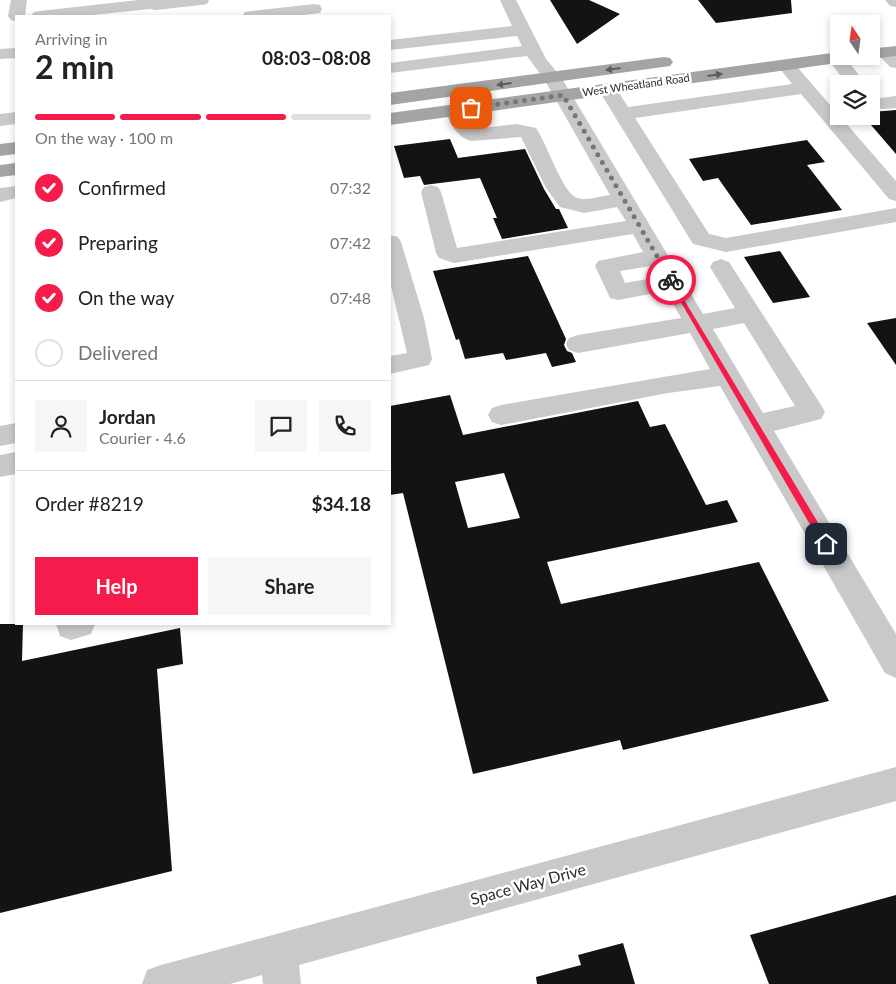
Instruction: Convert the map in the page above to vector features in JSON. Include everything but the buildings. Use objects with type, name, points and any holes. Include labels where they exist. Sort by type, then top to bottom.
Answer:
[{"type":"main road","name":"West Wheatland Road","points":[[391,119],[454,110],[562,77],[608,89],[830,59]]},
{"type":"main road","name":"West Wheatland Road","points":[[391,99],[681,60]]},
{"type":"main road","points":[[0,150],[15,148]]},
{"type":"main road","points":[[0,171],[15,169]]},
{"type":"street","points":[[15,15],[19,0]]},
{"type":"street","points":[[53,15],[157,7],[201,0]]},
{"type":"street","points":[[508,0],[531,28]]},
{"type":"street","points":[[525,0],[531,28],[533,50],[538,61],[562,77],[624,199],[896,663]]},
{"type":"street","points":[[129,15],[157,7]]},
{"type":"street","points":[[259,15],[314,8]]},
{"type":"street","points":[[391,45],[531,28]]},
{"type":"street","points":[[391,68],[533,50]]},
{"type":"street","points":[[0,54],[15,53]]},
{"type":"street","points":[[786,65],[896,194]]},
{"type":"street","points":[[623,114],[805,88]]},
{"type":"street","points":[[608,89],[701,239],[726,245],[896,215]]},
{"type":"street","points":[[880,103],[896,102]]},
{"type":"street","points":[[454,110],[462,127],[470,135],[516,130],[529,132],[556,188],[567,202],[584,206],[624,199]]},
{"type":"street","points":[[0,120],[15,118]]},
{"type":"street","points":[[0,195],[15,192]]},
{"type":"street","points":[[431,192],[447,253],[454,256],[640,226]]},
{"type":"street","points":[[391,245],[412,318],[420,359],[391,365]]},
{"type":"street","points":[[658,257],[606,266],[618,292],[673,282]]},
{"type":"street","points":[[721,267],[812,412],[756,425]]},
{"type":"street","points":[[578,344],[750,314]]},
{"type":"street","points":[[501,415],[668,384],[728,376]]},
{"type":"street","points":[[0,436],[15,434]]},
{"type":"street","points":[[0,466],[15,463]]},
{"type":"street","name":"Space Way Drive","points":[[161,984],[280,968],[896,784]]},
{"type":"way so far","points":[[471,108],[563,95],[671,280]]},
{"type":"route","points":[[671,280],[826,544]]}]
